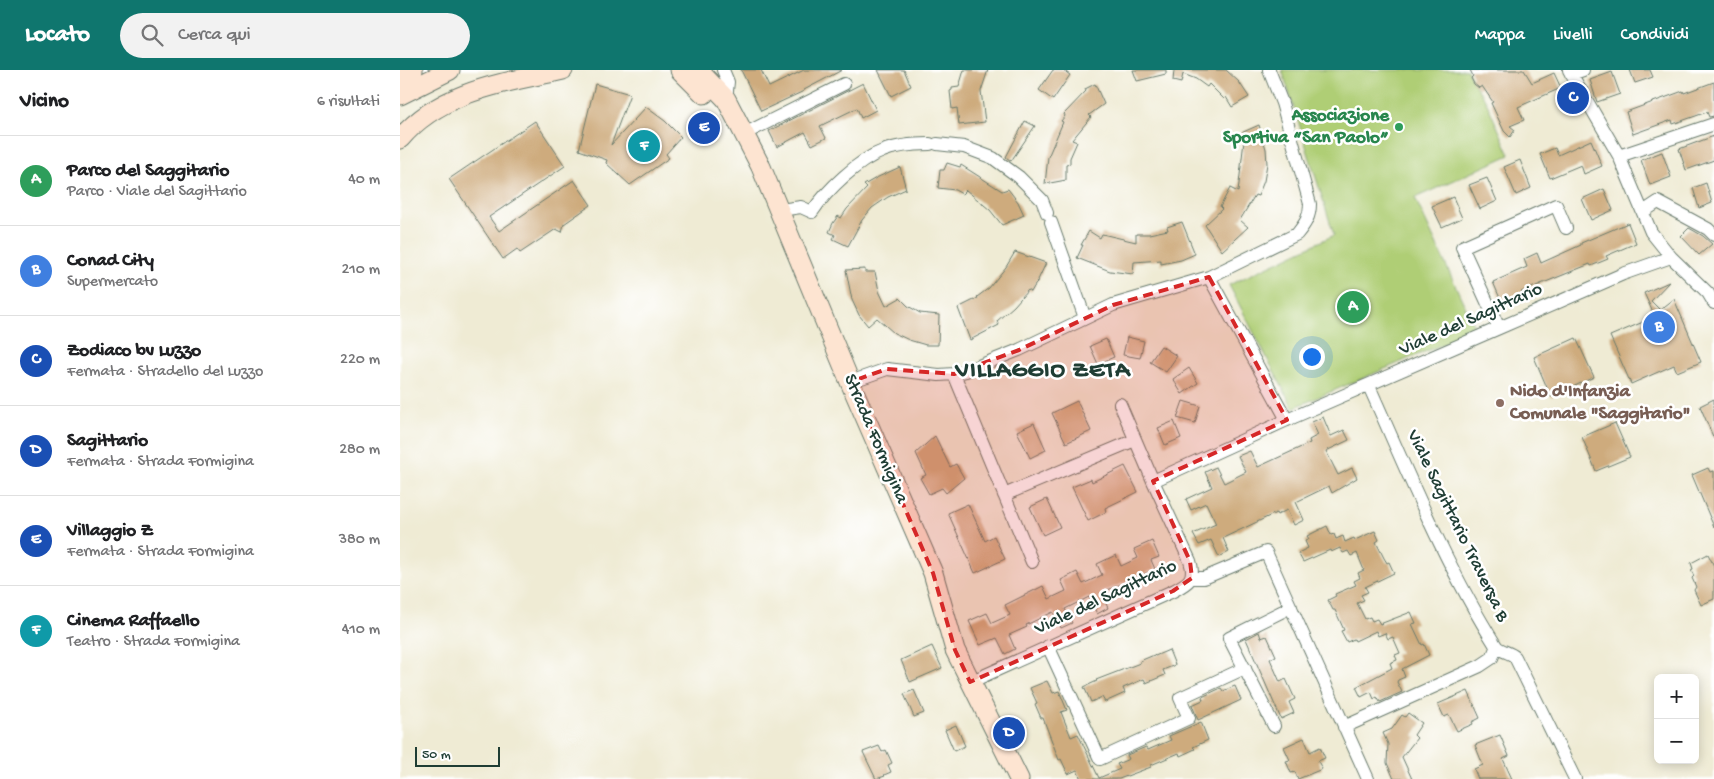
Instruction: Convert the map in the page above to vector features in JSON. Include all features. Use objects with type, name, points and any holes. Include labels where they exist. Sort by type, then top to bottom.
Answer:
[{"type":"street","points":[[400,76],[413,70]]},
{"type":"street","points":[[400,95],[450,70]]},
{"type":"street","points":[[400,138],[408,129],[432,110],[460,96],[478,89],[563,70]]},
{"type":"street","name":"Strada Formigina","points":[[680,70],[723,104]]},
{"type":"street","name":"Strada Formigina","points":[[698,70],[744,134],[753,150],[780,210],[850,382],[933,573],[955,650],[1019,779]]},
{"type":"street","name":"Strada Formigina","points":[[723,70],[728,82],[723,104]]},
{"type":"street","points":[[850,382],[887,369],[928,375],[954,374],[1019,350],[1113,306],[1209,277],[1297,234],[1310,214],[1308,192],[1282,103],[1269,70]]},
{"type":"street","points":[[1584,70],[1570,72],[1619,156],[1630,186],[1651,232],[1671,257],[1708,293],[1714,303]]},
{"type":"street","points":[[744,134],[844,84]]},
{"type":"street","points":[[1619,156],[1714,124]]},
{"type":"street","points":[[780,210],[801,207],[812,212],[822,197],[836,183],[859,165],[882,151],[907,145],[933,144],[964,147],[993,158],[1019,177],[1042,200],[1085,318]]},
{"type":"street","points":[[1643,212],[1658,202],[1712,231]]},
{"type":"street","points":[[1499,328],[1462,247],[1556,205],[1566,228]]},
{"type":"street","name":"Viale del Sagittario","points":[[970,682],[1173,591],[1192,578],[1193,573],[1190,561],[1153,481],[1287,420],[1623,274],[1671,257]]},
{"type":"street","points":[[1209,277],[1287,420]]},
{"type":"street","points":[[954,374],[1032,562]]},
{"type":"street","name":"Viale Sagittario Traversa B","points":[[1368,386],[1471,606],[1496,648],[1515,657],[1575,779]]},
{"type":"street","points":[[1120,404],[1153,481]]},
{"type":"street","points":[[1004,495],[1135,440]]},
{"type":"street","points":[[1192,578],[1204,578],[1266,552],[1368,779]]},
{"type":"street","points":[[1274,726],[1230,638],[1291,607]]},
{"type":"street","points":[[1048,646],[1100,759],[1189,718],[1180,698],[1245,668]]},
{"type":"street","points":[[1344,726],[1480,666],[1492,658],[1496,648]]},
{"type":"highlighted area","points":[[1209,277],[1287,420],[1153,481],[1190,561],[1192,578],[1173,591],[970,682],[955,650],[933,573],[850,382],[887,369],[954,374],[1019,350],[1113,305]]},
{"type":"green space","points":[[1282,70],[1467,70],[1485,99],[1510,155],[1415,198],[1476,330],[1293,408],[1229,285],[1334,235]]},
{"type":"building","points":[[741,70],[761,70],[769,87],[804,70],[842,70],[804,91],[761,111]]},
{"type":"building","points":[[878,70],[904,70],[911,86],[891,96]]},
{"type":"building","points":[[964,70],[988,70],[981,91],[985,122],[959,125],[957,108],[952,109],[950,91],[952,88],[959,87]]},
{"type":"building","points":[[1053,70],[1063,70],[1070,75],[1053,100],[1039,90]]},
{"type":"building","points":[[1133,70],[1166,70],[1166,74],[1137,81]]},
{"type":"building","points":[[1174,70],[1226,70],[1239,82],[1249,97],[1232,107],[1226,97],[1224,99],[1209,84],[1207,87],[1196,79],[1183,74],[1181,83],[1173,81]]},
{"type":"building","points":[[1470,70],[1524,70],[1532,83],[1554,73],[1561,88],[1518,107],[1524,120],[1510,126],[1515,130],[1510,137],[1504,131],[1491,103],[1493,102],[1482,86],[1479,88],[1474,84]]},
{"type":"building","points":[[1630,70],[1650,70],[1653,77],[1635,83]]},
{"type":"building","points":[[1612,72],[1620,94],[1597,102],[1590,80]]},
{"type":"building","points":[[1714,82],[1714,116],[1709,117],[1707,112],[1673,124],[1672,120],[1633,134],[1626,112]]},
{"type":"building","points":[[863,83],[876,110],[861,118],[857,108],[820,126],[826,138],[812,145],[805,132],[777,147],[769,131]]},
{"type":"building","points":[[595,84],[630,94],[611,145],[646,107],[665,121],[681,137],[666,154],[669,158],[630,185],[606,163],[607,160],[579,150]]},
{"type":"building","points":[[1095,84],[1104,104],[1089,115],[1091,117],[1072,140],[1077,142],[1070,158],[1070,164],[1066,165],[1066,180],[1045,184],[1048,157],[1063,122],[1061,121],[1065,116],[1064,114],[1086,91],[1085,89]]},
{"type":"building","points":[[535,121],[565,166],[489,217],[499,231],[574,180],[591,205],[564,224],[562,232],[556,229],[520,253],[517,249],[503,259],[449,179]]},
{"type":"building","points":[[1025,121],[1035,126],[1011,161],[1006,157]]},
{"type":"building","points":[[1259,125],[1266,149],[1267,164],[1264,181],[1258,196],[1255,195],[1240,220],[1248,227],[1222,251],[1205,225],[1222,209],[1220,207],[1230,188],[1238,192],[1244,141],[1241,133]]},
{"type":"building","points":[[1714,136],[1714,160],[1686,170],[1679,149]]},
{"type":"building","points":[[1591,140],[1602,166],[1584,174],[1581,165],[1550,178],[1540,154],[1555,148],[1558,155]]},
{"type":"building","points":[[1662,152],[1671,177],[1650,185],[1641,160]]},
{"type":"building","points":[[1520,160],[1531,188],[1516,195],[1504,167]]},
{"type":"building","points":[[947,163],[960,167],[961,165],[1002,191],[1008,189],[1018,202],[1024,215],[1002,225],[990,210],[966,190],[962,194],[955,190],[938,188],[940,170],[944,170]]},
{"type":"building","points":[[900,167],[906,189],[888,197],[872,208],[862,220],[848,246],[833,239],[835,235],[829,232],[833,223],[838,216],[841,218],[867,188],[864,185]]},
{"type":"building","points":[[1487,178],[1497,201],[1480,209],[1469,185]]},
{"type":"building","points":[[1706,183],[1712,203],[1699,208],[1693,188]]},
{"type":"building","points":[[1604,189],[1613,210],[1591,220],[1582,199]]},
{"type":"building","points":[[1453,197],[1462,218],[1442,227],[1432,206]]},
{"type":"building","points":[[1182,222],[1195,254],[1181,260],[1161,264],[1161,260],[1134,262],[1133,274],[1110,271],[1077,258],[1083,245],[1081,245],[1089,231],[1100,238],[1102,234],[1136,242],[1136,234],[1149,234],[1168,230],[1167,227]]},
{"type":"building","points":[[1628,223],[1636,243],[1606,256],[1608,259],[1591,266],[1590,264],[1521,292],[1522,294],[1502,303],[1493,282],[1527,267],[1524,259],[1537,253],[1541,263]]},
{"type":"building","points":[[1689,228],[1712,244],[1699,255],[1681,236]]},
{"type":"building","points":[[1015,252],[1046,263],[1038,280],[1031,292],[1028,290],[997,321],[999,325],[970,340],[958,308],[978,298],[989,288]]},
{"type":"building","points":[[865,269],[865,272],[875,272],[879,291],[886,306],[900,298],[908,306],[920,313],[939,315],[938,345],[926,345],[909,340],[894,333],[877,318],[868,326],[859,315],[852,300],[846,270]]},
{"type":"building","points":[[1669,282],[1651,301],[1660,310],[1674,299],[1701,362],[1677,372],[1674,365],[1631,384],[1610,336],[1655,317],[1644,293]]},
{"type":"building","points":[[1127,337],[1144,341],[1140,358],[1123,355]]},
{"type":"building","points":[[1576,338],[1594,377],[1551,397],[1534,357]]},
{"type":"building","points":[[1106,339],[1114,357],[1098,364],[1090,346]]},
{"type":"building","points":[[1161,346],[1177,356],[1166,372],[1150,362]]},
{"type":"building","points":[[1189,368],[1198,383],[1182,394],[1173,379]]},
{"type":"building","points":[[1714,399],[1714,439],[1700,406]]},
{"type":"building","points":[[1077,401],[1091,431],[1066,443],[1052,413]]},
{"type":"building","points":[[1183,401],[1200,406],[1195,423],[1177,418]]},
{"type":"building","points":[[1323,417],[1331,436],[1344,430],[1349,440],[1326,451],[1338,475],[1352,468],[1357,478],[1332,493],[1329,486],[1296,502],[1304,520],[1294,525],[1287,510],[1277,515],[1276,513],[1223,538],[1229,552],[1219,557],[1211,540],[1199,545],[1193,534],[1216,524],[1206,503],[1191,510],[1186,499],[1212,487],[1205,472],[1216,467],[1224,483],[1246,472],[1238,456],[1250,451],[1258,467],[1310,443],[1309,440],[1318,435],[1312,422]]},
{"type":"building","points":[[1174,421],[1181,438],[1165,445],[1158,428]]},
{"type":"building","points":[[1034,423],[1046,450],[1030,458],[1017,431]]},
{"type":"building","points":[[1615,423],[1630,457],[1596,471],[1582,437]]},
{"type":"building","points":[[935,436],[950,467],[956,464],[964,478],[946,493],[942,488],[929,494],[920,478],[926,475],[916,453]]},
{"type":"building","points":[[1125,466],[1138,492],[1105,508],[1106,512],[1088,521],[1072,487],[1091,479],[1092,482]]},
{"type":"building","points":[[1708,468],[1710,472],[1714,471],[1714,527],[1692,475]]},
{"type":"building","points":[[1047,499],[1060,527],[1043,535],[1030,507]]},
{"type":"building","points":[[968,504],[985,541],[994,536],[1005,559],[975,573],[948,513]]},
{"type":"building","points":[[1327,526],[1331,535],[1334,534],[1336,539],[1343,536],[1345,542],[1354,538],[1355,540],[1375,531],[1379,540],[1376,542],[1394,573],[1365,587],[1368,592],[1361,595],[1364,600],[1357,603],[1365,619],[1370,617],[1372,621],[1377,619],[1380,624],[1411,612],[1416,623],[1412,624],[1429,655],[1402,669],[1405,677],[1397,682],[1402,692],[1380,702],[1377,697],[1374,699],[1371,692],[1361,697],[1356,687],[1392,668],[1390,663],[1397,660],[1395,655],[1400,653],[1393,637],[1388,639],[1385,633],[1378,636],[1376,631],[1355,641],[1354,639],[1347,642],[1341,631],[1344,630],[1335,610],[1333,610],[1328,600],[1336,596],[1335,594],[1356,585],[1354,581],[1360,578],[1358,573],[1364,570],[1357,553],[1351,556],[1348,551],[1343,553],[1340,548],[1331,552],[1330,550],[1303,562],[1298,553],[1308,548],[1305,541],[1309,539],[1307,536]]},
{"type":"building","points":[[1152,541],[1159,557],[1151,560],[1155,569],[1136,578],[1139,585],[1130,590],[1126,582],[1101,593],[1108,608],[1097,614],[1089,597],[1065,609],[1072,623],[1061,628],[1053,612],[1009,635],[1015,649],[1005,654],[997,638],[980,645],[969,621],[987,613],[992,623],[1010,615],[1005,605],[1043,586],[1049,599],[1066,591],[1061,580],[1077,572],[1083,584],[1102,575],[1097,564],[1116,555],[1121,566],[1138,558],[1134,549]]},
{"type":"building","points":[[1708,554],[1714,566],[1714,599],[1701,605],[1694,590],[1696,587],[1692,578],[1694,576],[1691,570],[1693,569],[1691,563]]},
{"type":"building","points":[[1259,632],[1261,638],[1267,636],[1276,656],[1270,659],[1280,682],[1286,679],[1295,699],[1289,702],[1294,713],[1281,719],[1246,639]]},
{"type":"building","points":[[932,646],[942,668],[910,682],[901,660]]},
{"type":"building","points":[[1169,650],[1175,665],[1163,670],[1165,675],[1146,683],[1144,679],[1123,688],[1125,693],[1105,702],[1102,697],[1091,702],[1084,687],[1096,680]]},
{"type":"building","points":[[1047,681],[1053,693],[1059,691],[1067,710],[1061,712],[1071,737],[1078,734],[1099,778],[1120,769],[1117,764],[1129,759],[1127,755],[1146,747],[1148,750],[1171,740],[1169,736],[1201,722],[1208,740],[1180,756],[1179,753],[1151,765],[1151,767],[1119,779],[1081,779],[1077,770],[1068,774],[1061,759],[1059,760],[1043,718],[1041,718],[1035,704],[1037,703],[1030,688]]},
{"type":"building","points":[[1235,686],[1241,700],[1198,720],[1192,705],[1203,700],[1202,697],[1221,688],[1223,691]]},
{"type":"building","points":[[914,690],[924,713],[914,717],[904,694]]},
{"type":"building","points":[[1468,691],[1480,718],[1472,722],[1473,724],[1457,731],[1449,715],[1444,717],[1438,704]]},
{"type":"building","points":[[1408,713],[1422,723],[1414,735],[1417,738],[1402,757],[1412,779],[1394,779],[1387,763],[1388,744],[1383,733],[1392,729],[1402,715],[1405,717]]},
{"type":"building","points":[[956,725],[965,746],[954,751],[945,730]]},
{"type":"building","points":[[1500,735],[1509,756],[1503,759],[1512,779],[1478,779],[1474,769],[1483,765],[1475,745]]},
{"type":"building","points":[[1304,738],[1310,752],[1320,747],[1325,758],[1318,761],[1322,769],[1298,779],[1295,772],[1291,773],[1286,761],[1290,760],[1284,747]]},
{"type":"building","points":[[879,746],[882,752],[886,750],[892,763],[888,765],[891,772],[876,779],[863,752]]},
{"type":"place","name":"Zodiaco bv Luzzo","points":[[1573,98]]},
{"type":"place","name":"Associazione Sportiva “San Paolo”","points":[[1399,127]]},
{"type":"place","name":"Villaggio Z","points":[[704,128]]},
{"type":"place","name":"Cinema Raffaello","points":[[644,146]]},
{"type":"place","name":"Parco del Saggitario","points":[[1353,307]]},
{"type":"place","name":"Conad City","points":[[1659,327]]},
{"type":"place","name":"Nido d'Infanzia Comunale \"Saggitario\"","points":[[1500,403]]},
{"type":"place","name":"Sagittario","points":[[1009,733]]},
{"type":"district","name":"VILLAGGIO ZETA","points":[[1043,371]]}]
